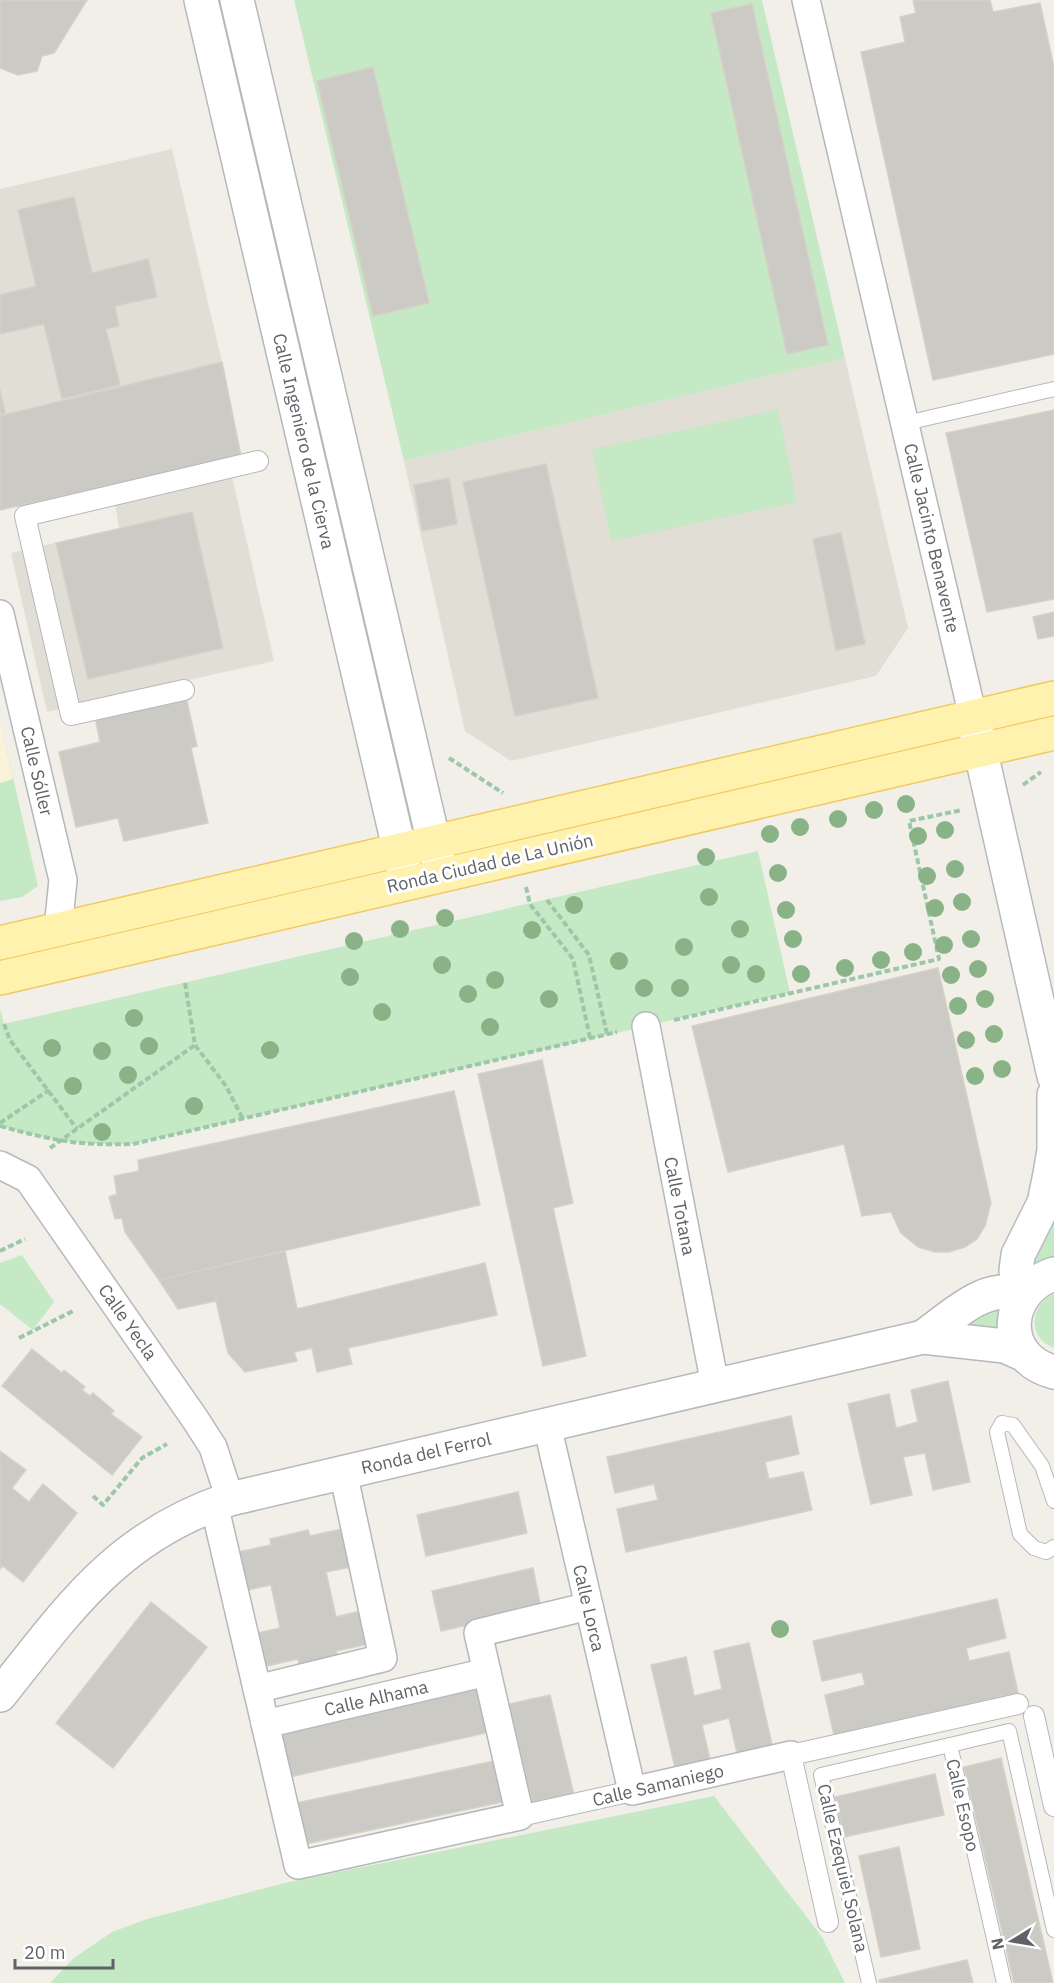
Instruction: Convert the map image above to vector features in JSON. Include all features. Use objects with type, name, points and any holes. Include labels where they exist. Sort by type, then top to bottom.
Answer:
[{"type":"main road","name":"Ronda Ciudad de La Unión","points":[[0,943],[434,840],[1054,698]]},
{"type":"main road","name":"Ronda Ciudad de La Unión","points":[[0,978],[1054,733]]},
{"type":"street","name":"Calle Ingeniero de la Cierva","points":[[201,0],[407,882]]},
{"type":"street","points":[[237,0],[441,874]]},
{"type":"street","name":"Calle Jacinto Benavente","points":[[806,0],[906,423],[1054,1076]]},
{"type":"street","points":[[184,690],[71,715],[25,516],[258,461]]},
{"type":"street","name":"Calle Sóller","points":[[0,614],[63,880],[58,929]]},
{"type":"street","name":"Calle Totana","points":[[646,1026],[715,1385]]},
{"type":"street","points":[[1023,1294],[1016,1271],[1018,1255],[1044,1203],[1054,1150],[1054,1095]]},
{"type":"street","name":"Calle Yecla","points":[[0,1165],[28,1179],[213,1447],[257,1689],[298,1865]]},
{"type":"street","points":[[1045,1369],[1019,1346],[1014,1325],[1015,1314],[1023,1294],[1032,1285],[1054,1274]]},
{"type":"street","name":"Ronda del Ferrol","points":[[923,1337],[985,1294],[1001,1290],[1023,1294]]},
{"type":"street","name":"Ronda del Ferrol","points":[[0,1695],[70,1608],[120,1556],[180,1518],[222,1502],[923,1337],[1005,1346],[1045,1369]]},
{"type":"street","name":"Calle Lorca","points":[[547,1425],[632,1791]]},
{"type":"street","points":[[257,1689],[383,1658],[343,1472]]},
{"type":"street","points":[[520,1816],[478,1633],[589,1606]]},
{"type":"street","name":"Calle Alhama","points":[[265,1724],[487,1672]]},
{"type":"street","name":"Calle Samaniego","points":[[298,1865],[1018,1704]]},
{"type":"street","points":[[1034,1716],[1054,1806]]},
{"type":"street","name":"Calle Ezequiel Solana","points":[[791,1755],[828,1922]]},
{"type":"lane","points":[[906,423],[1054,389]]},
{"type":"lane","points":[[1054,1502],[1035,1455],[1013,1425],[1002,1424],[997,1432],[1020,1534],[1034,1548],[1046,1552],[1054,1547]]},
{"type":"lane","name":"Calle Esopo","points":[[1004,1983],[950,1745],[1009,1731],[1054,1930]]},
{"type":"lane","name":"Calle Ezequiel Solana","points":[[869,1983],[821,1775],[950,1745]]},
{"type":"path","points":[[444,755],[503,792],[510,823]]},
{"type":"path","points":[[0,1124],[59,1142],[96,1146],[133,1143],[939,958],[909,821],[950,812]]},
{"type":"path","points":[[518,856],[530,904],[573,959],[590,1038]]},
{"type":"path","points":[[547,900],[589,955],[607,1034]]},
{"type":"path","points":[[185,983],[195,1046],[226,1086],[243,1119]]},
{"type":"path","points":[[4,1024],[10,1040],[77,1129]]},
{"type":"path","points":[[50,1148],[195,1046]]},
{"type":"path","points":[[0,1124],[49,1090]]},
{"type":"path","points":[[0,1251],[25,1239]]},
{"type":"path","points":[[19,1338],[75,1310]]},
{"type":"path","points":[[93,1496],[103,1505],[142,1458],[167,1444]]},
{"type":"shaded area","points":[[172,149],[222,362],[0,416],[0,189]]},
{"type":"shaded area","points":[[845,358],[908,628],[876,676],[511,761],[465,731],[404,461]]},
{"type":"shaded area","points":[[232,477],[274,661],[47,712],[11,553],[119,528],[115,503]]},
{"type":"green space","points":[[294,0],[762,0],[845,358],[404,461]]},
{"type":"green space","points":[[778,410],[797,502],[611,541],[592,449]]},
{"type":"green space","points":[[0,721],[38,886],[22,897],[0,901]]},
{"type":"green space","points":[[758,851],[790,993],[133,1144],[65,1141],[0,1126],[0,1009],[4,1024]]},
{"type":"green space","points":[[1054,1209],[1054,1265],[1024,1273],[1045,1240]]},
{"type":"green space","points":[[22,1255],[54,1302],[33,1330],[0,1304],[0,1263]]},
{"type":"green space","points":[[1054,1294],[1054,1348],[1039,1337],[1034,1321],[1040,1306]]},
{"type":"green space","points":[[989,1306],[1003,1308],[999,1331],[956,1326]]},
{"type":"green space","points":[[714,1796],[822,1937],[845,1983],[50,1983],[74,1958],[112,1932],[147,1919],[289,1882]]},
{"type":"sand","points":[[0,721],[13,779],[0,783]]},
{"type":"building","points":[[0,0],[87,0],[54,53],[42,56],[37,71],[18,75],[0,68]]},
{"type":"building","points":[[913,0],[990,0],[993,12],[1040,3],[1054,67],[1054,354],[933,380],[861,52],[905,42],[900,17],[916,13]]},
{"type":"building","points":[[752,4],[828,345],[787,354],[711,13]]},
{"type":"building","points":[[373,67],[429,303],[373,316],[317,81]]},
{"type":"building","points":[[74,197],[92,273],[148,259],[157,297],[115,306],[119,326],[106,329],[120,385],[62,399],[44,324],[0,334],[0,295],[36,286],[18,210]]},
{"type":"building","points":[[222,362],[241,456],[0,510],[0,416]]},
{"type":"building","points":[[0,390],[5,413],[0,414]]},
{"type":"building","points":[[1054,410],[1054,599],[987,612],[946,433]]},
{"type":"building","points":[[546,464],[598,698],[515,716],[463,482]]},
{"type":"building","points":[[449,478],[457,524],[422,531],[414,485]]},
{"type":"building","points":[[192,512],[223,648],[88,679],[56,543]]},
{"type":"building","points":[[841,533],[865,644],[836,650],[813,539]]},
{"type":"building","points":[[1054,612],[1054,636],[1038,639],[1033,617]]},
{"type":"building","points":[[186,697],[197,746],[191,748],[208,823],[124,841],[118,818],[76,827],[59,752],[100,742],[95,717]]},
{"type":"building","points":[[938,968],[991,1203],[985,1226],[977,1239],[965,1247],[949,1252],[935,1252],[918,1247],[901,1233],[891,1212],[862,1216],[844,1144],[728,1172],[692,1026]]},
{"type":"building","points":[[542,1060],[573,1203],[553,1208],[586,1356],[543,1366],[478,1074]]},
{"type":"building","points":[[454,1091],[480,1205],[159,1280],[125,1232],[122,1218],[115,1219],[109,1197],[117,1194],[114,1176],[139,1171],[138,1160]]},
{"type":"building","points":[[285,1251],[297,1309],[485,1263],[497,1315],[348,1348],[352,1364],[317,1372],[312,1348],[294,1352],[297,1361],[245,1372],[228,1353],[216,1301],[178,1309],[159,1280]]},
{"type":"building","points":[[32,1349],[62,1373],[64,1370],[85,1387],[82,1390],[90,1396],[93,1393],[114,1411],[111,1414],[142,1437],[112,1475],[2,1386]]},
{"type":"building","points":[[948,1381],[970,1482],[933,1490],[925,1453],[903,1457],[912,1495],[871,1504],[848,1404],[889,1394],[896,1428],[918,1422],[911,1390]]},
{"type":"building","points":[[791,1416],[799,1454],[765,1462],[769,1479],[803,1472],[812,1510],[626,1552],[617,1509],[658,1500],[654,1484],[615,1493],[607,1457]]},
{"type":"building","points":[[0,1451],[26,1470],[12,1488],[29,1502],[43,1484],[77,1513],[23,1582],[3,1566],[0,1569]]},
{"type":"building","points":[[518,1492],[527,1533],[426,1556],[417,1515]]},
{"type":"building","points":[[342,1529],[351,1567],[326,1572],[336,1617],[361,1611],[369,1644],[336,1651],[338,1657],[299,1666],[298,1659],[266,1666],[258,1633],[280,1628],[271,1585],[247,1590],[238,1552],[271,1545],[270,1539],[308,1530],[310,1536]]},
{"type":"building","points":[[533,1568],[541,1608],[441,1631],[432,1591]]},
{"type":"building","points":[[997,1599],[1006,1638],[966,1648],[969,1661],[1009,1652],[1018,1693],[834,1735],[825,1695],[865,1685],[862,1672],[822,1681],[813,1641]]},
{"type":"building","points":[[151,1602],[207,1647],[113,1768],[56,1723]]},
{"type":"building","points":[[749,1643],[773,1749],[738,1757],[729,1718],[702,1725],[711,1764],[676,1772],[651,1665],[686,1657],[694,1696],[722,1689],[714,1651]]},
{"type":"building","points":[[480,1684],[490,1732],[289,1777],[279,1730]]},
{"type":"building","points":[[550,1695],[574,1795],[533,1805],[509,1704]]},
{"type":"building","points":[[1001,1758],[1053,1983],[1014,1983],[964,1767]]},
{"type":"building","points":[[499,1760],[507,1801],[305,1844],[296,1803]]},
{"type":"building","points":[[935,1774],[944,1815],[844,1837],[835,1797]]},
{"type":"building","points":[[899,1847],[920,1949],[881,1957],[859,1856]]},
{"type":"building","points":[[967,1960],[973,1983],[880,1983],[879,1980]]}]
